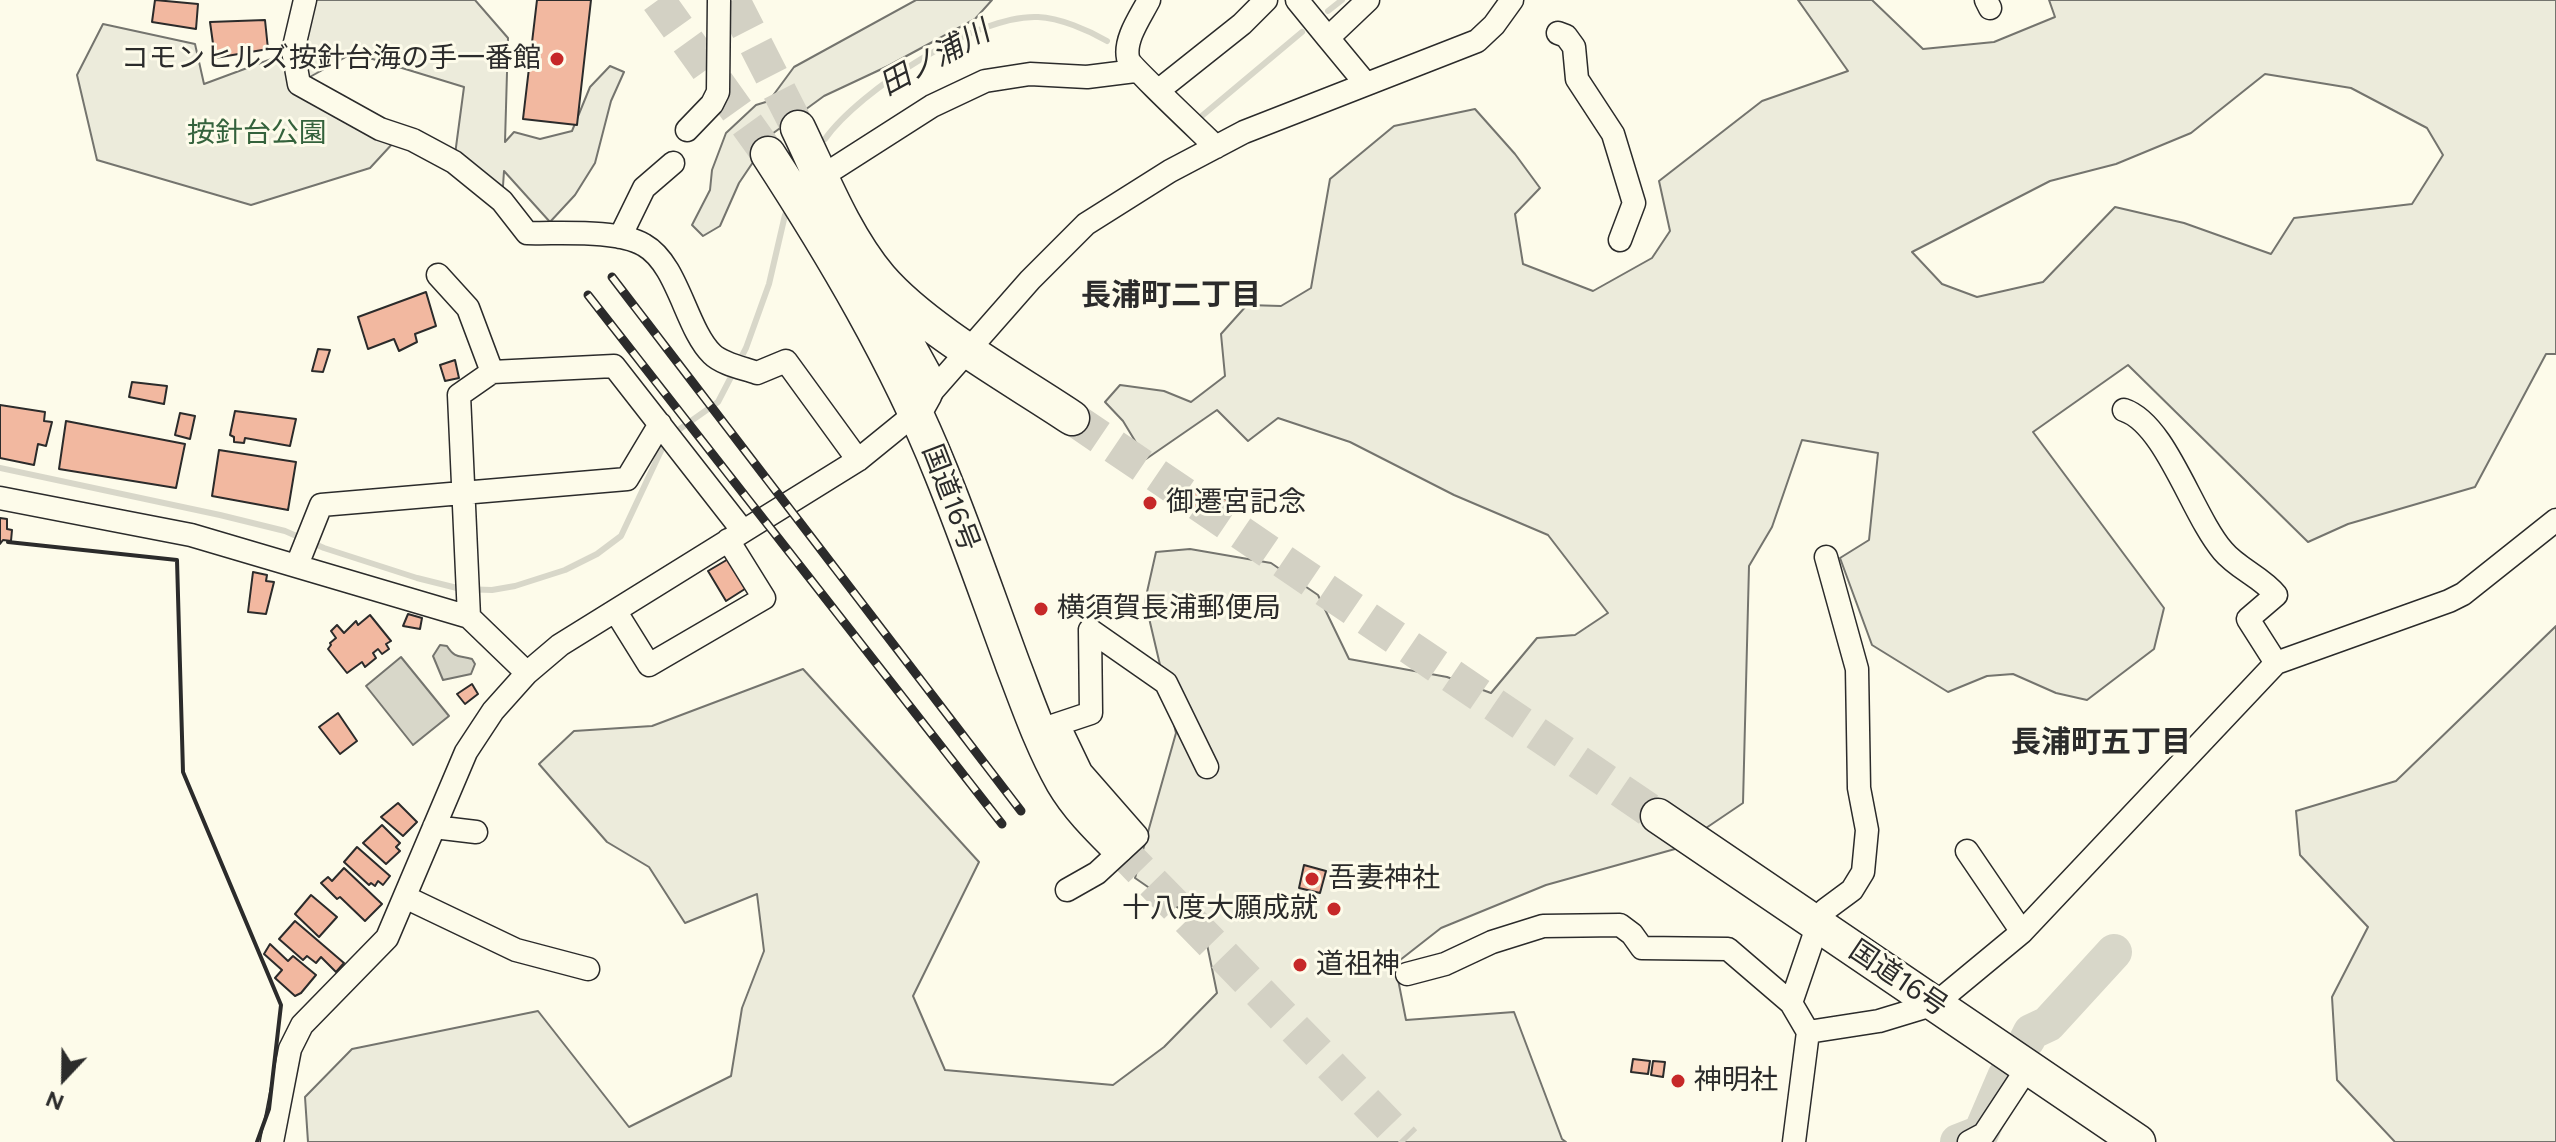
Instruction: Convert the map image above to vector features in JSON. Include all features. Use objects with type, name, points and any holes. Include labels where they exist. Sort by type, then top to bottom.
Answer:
[{"type":"highway","points":[[798,128],[855,242],[880,278],[907,305],[1072,418]]},
{"type":"highway","name":"国道16号","points":[[768,154],[844,278],[915,411],[1048,727],[1063,783],[1087,815],[1117,846]]},
{"type":"highway","points":[[855,242],[863,264],[924,375],[925,393],[915,411]]},
{"type":"highway","name":"国道16号","points":[[1658,816],[2138,1142]]},
{"type":"street","points":[[305,0],[293,51],[299,84],[380,129],[413,140],[454,162],[502,201],[527,233],[620,237],[645,245],[667,270],[701,342],[714,357],[757,373],[786,361],[858,460]]},
{"type":"street","points":[[687,130],[712,104],[718,92],[719,0]]},
{"type":"street","points":[[1149,0],[1129,41],[1128,59],[1135,71],[1159,90],[1216,147]]},
{"type":"street","points":[[1159,90],[1242,24],[1266,0]]},
{"type":"street","points":[[1297,0],[1366,84]]},
{"type":"street","points":[[1328,38],[1368,0]]},
{"type":"street","points":[[272,1142],[290,1049],[302,1025],[387,938],[466,752],[493,711],[527,673],[560,645],[858,460],[891,436],[1030,280],[1086,224],[1170,171],[1244,132],[1477,41],[1494,25],[1512,0]]},
{"type":"street","points":[[1558,33],[1566,36],[1574,47],[1577,79],[1613,134],[1634,203],[1620,240]]},
{"type":"street","points":[[821,177],[932,106],[985,81],[1030,74],[1087,77],[1135,71]]},
{"type":"street","points":[[620,237],[644,188],[673,163]]},
{"type":"street","points":[[438,275],[468,308],[492,372]]},
{"type":"street","points":[[469,617],[459,395],[492,372],[614,366],[660,424],[736,535],[764,598],[649,665],[616,612]]},
{"type":"street","points":[[2124,410],[2136,414],[2149,426],[2200,520],[2225,554],[2270,586],[2276,595],[2248,619],[2276,663]]},
{"type":"street","points":[[297,565],[321,505],[627,479],[660,424]]},
{"type":"street","points":[[0,498],[191,535],[469,617],[527,673]]},
{"type":"street","points":[[1808,1032],[1879,1021],[1935,1004],[2022,932],[2276,663],[2449,601],[2556,520]]},
{"type":"street","points":[[1791,1003],[1825,910],[1852,890],[1863,872],[1867,830],[1859,788],[1857,669],[1826,557]]},
{"type":"street","points":[[1067,890],[1097,873],[1137,836],[1081,772],[1048,727],[1091,713],[1090,630],[1166,683],[1207,767]]},
{"type":"street","points":[[434,827],[476,832]]},
{"type":"street","points":[[1967,851],[2022,932]]},
{"type":"street","points":[[405,897],[516,950],[588,969]]},
{"type":"street","points":[[1407,974],[1445,964],[1492,942],[1543,926],[1620,925],[1632,934],[1642,948],[1728,949],[1791,1003],[1808,1032],[1794,1142]]},
{"type":"street","points":[[1985,1139],[2028,1067]]},
{"type":"green space","name":"按針台公園","points":[[305,0],[475,0],[508,38],[505,142],[514,132],[540,139],[572,131],[590,87],[610,66],[624,72],[611,101],[595,163],[575,195],[550,222],[504,171],[502,201],[454,162],[464,87],[353,53],[299,83],[394,142],[370,168],[251,205],[97,160],[77,75],[103,24],[195,44],[204,84],[293,51]]},
{"type":"green space","points":[[916,0],[992,0],[975,19],[824,96],[772,134],[739,183],[720,226],[703,236],[692,225],[710,190],[712,170],[726,133],[756,105],[769,101],[794,67]]},
{"type":"green space","points":[[1798,0],[1872,0],[1923,49],[1994,42],[2055,17],[2049,0],[2556,0],[2556,354],[2546,354],[2475,487],[2348,524],[2308,542],[2128,365],[2033,432],[2164,608],[2154,649],[2087,700],[2056,693],[2013,674],[1987,676],[1948,692],[1872,645],[1840,558],[1869,540],[1878,453],[1802,440],[1772,527],[1749,566],[1743,803],[1675,849],[1546,885],[1441,928],[1395,964],[1406,1020],[1514,1012],[1562,1139],[1566,1142],[308,1142],[305,1097],[352,1049],[538,1011],[629,1127],[731,1076],[742,1008],[764,951],[757,894],[685,923],[649,867],[607,842],[539,764],[574,731],[652,726],[803,669],[979,862],[913,996],[945,1070],[1113,1085],[1164,1047],[1217,993],[1203,925],[1135,878],[1176,733],[1145,601],[1156,552],[1190,549],[1271,563],[1318,595],[1349,659],[1447,677],[1491,693],[1537,638],[1575,635],[1608,613],[1548,535],[1454,495],[1350,442],[1278,418],[1248,441],[1217,410],[1146,459],[1123,421],[1105,402],[1120,385],[1164,391],[1191,402],[1225,376],[1221,334],[1247,305],[1281,306],[1311,288],[1330,179],[1394,126],[1475,109],[1540,188],[1515,214],[1523,264],[1593,291],[1652,258],[1670,231],[1659,181],[1762,101],[1848,71]],"holes":[[[2265,74],[2351,88],[2427,128],[2443,155],[2412,204],[2294,218],[2271,254],[2184,223],[2115,207],[2043,282],[1977,297],[1942,284],[1912,252],[2050,181],[2116,164],[2191,133]]]},
{"type":"green space","points":[[2556,626],[2556,1142],[2395,1142],[2337,1080],[2332,997],[2368,927],[2300,855],[2296,811],[2396,781]]},
{"type":"shaded area","points":[[440,645],[447,646],[455,655],[472,659],[475,664],[471,674],[443,680],[433,656]]},
{"type":"shaded area","points":[[401,657],[449,716],[413,745],[366,686]]},
{"type":"building","points":[[155,0],[198,4],[196,29],[152,22]]},
{"type":"building","name":"コモンヒルズ按針台海の手一番館","points":[[537,0],[591,0],[577,125],[523,119]]},
{"type":"building","points":[[265,20],[268,49],[215,58],[210,22]]},
{"type":"building","points":[[426,292],[436,326],[415,334],[417,342],[399,351],[394,339],[368,349],[358,317]]},
{"type":"building","points":[[318,349],[330,350],[323,372],[312,371]]},
{"type":"building","points":[[455,360],[459,378],[445,381],[440,365]]},
{"type":"building","points":[[132,382],[167,386],[164,404],[129,397]]},
{"type":"building","points":[[0,405],[45,412],[44,421],[52,422],[46,446],[38,444],[34,465],[0,458]]},
{"type":"building","points":[[235,411],[296,419],[290,446],[245,438],[244,443],[234,442],[234,437],[230,435]]},
{"type":"building","points":[[180,413],[195,416],[190,439],[175,435]]},
{"type":"building","points":[[66,421],[185,444],[176,488],[59,469]]},
{"type":"building","points":[[219,450],[296,462],[288,510],[212,496]]},
{"type":"building","points":[[1195,488],[1212,493],[1207,512],[1190,507]]},
{"type":"building","points":[[1213,495],[1228,500],[1224,512],[1209,508]]},
{"type":"building","points":[[0,518],[7,519],[7,529],[12,530],[11,541],[3,540],[0,544]]},
{"type":"building","points":[[730,558],[748,587],[726,601],[708,571]]},
{"type":"building","points":[[253,572],[267,575],[266,581],[274,582],[266,614],[248,612]]},
{"type":"building","points":[[408,614],[422,618],[420,629],[403,626]]},
{"type":"building","points":[[370,615],[391,641],[386,644],[389,649],[382,654],[378,649],[373,653],[376,658],[365,667],[362,662],[347,673],[328,649],[336,638],[331,631],[337,625],[344,633],[356,621],[358,625]]},
{"type":"building","points":[[472,684],[478,694],[465,704],[457,694]]},
{"type":"building","points":[[338,713],[357,741],[340,754],[319,727]]},
{"type":"building","points":[[398,803],[417,822],[403,836],[381,817]]},
{"type":"building","points":[[382,825],[400,843],[396,847],[400,851],[386,864],[363,843]]},
{"type":"building","points":[[357,847],[390,876],[383,885],[378,881],[375,886],[369,885],[344,862]]},
{"type":"building","name":"吾妻神社","points":[[1304,865],[1326,871],[1320,893],[1299,888]]},
{"type":"building","points":[[344,868],[382,904],[365,921],[321,883],[328,877],[332,881]]},
{"type":"building","points":[[311,895],[337,917],[319,937],[295,914]]},
{"type":"building","points":[[295,921],[344,963],[336,972],[321,957],[316,963],[307,956],[303,960],[279,939]]},
{"type":"building","points":[[270,944],[288,961],[293,956],[316,975],[301,993],[295,996],[275,978],[282,970],[264,954]]},
{"type":"building","points":[[1633,1059],[1650,1061],[1648,1074],[1631,1072]]},
{"type":"building","points":[[1653,1061],[1665,1062],[1663,1077],[1651,1075]]},
{"type":"waterway","name":"田ノ浦川","points":[[1328,11],[1342,0]]},
{"type":"waterway","name":"田ノ浦川","points":[[825,139],[864,99],[891,79],[921,59],[984,28],[1013,19],[1038,17],[1074,25],[1107,41]]},
{"type":"waterway","name":"田ノ浦川","points":[[1195,117],[1197,120],[1302,32]]},
{"type":"waterway","points":[[0,468],[285,531],[324,548],[461,589],[492,590],[515,586],[565,570],[597,554],[621,536],[667,438],[718,402],[746,348],[769,284],[785,215]]},
{"type":"waterway","points":[[2027,1040],[2031,1032],[2048,1024],[2114,952]]},
{"type":"waterway","points":[[1958,1142],[1981,1133],[2005,1077]]},
{"type":"tunnel","points":[[658,0],[768,154]]},
{"type":"tunnel","points":[[733,0],[798,128]]},
{"type":"tunnel","points":[[1072,418],[1658,816]]},
{"type":"tunnel","points":[[1117,846],[1405,1142]]},
{"type":"railway","points":[[612,277],[1021,811]]},
{"type":"railway","points":[[588,295],[1002,824]]},
{"type":"wall","points":[[8,542],[177,560],[183,772],[281,1005],[269,1109],[257,1142]]},
{"type":"place","name":"コモンヒルズ按針台海の手一番館","points":[[557,59]]},
{"type":"place","name":"御遷宮記念","points":[[1150,503]]},
{"type":"place","name":"横須賀長浦郵便局","points":[[1041,609]]},
{"type":"place","name":"吾妻神社","points":[[1312,879]]},
{"type":"place","name":"十八度大願成就","points":[[1334,909]]},
{"type":"place","name":"道祖神","points":[[1300,965]]},
{"type":"place","name":"神明社","points":[[1678,1081]]},
{"type":"district","name":"長浦町二丁目","points":[[1171,296]]},
{"type":"district","name":"長浦町五丁目","points":[[2101,743]]}]
